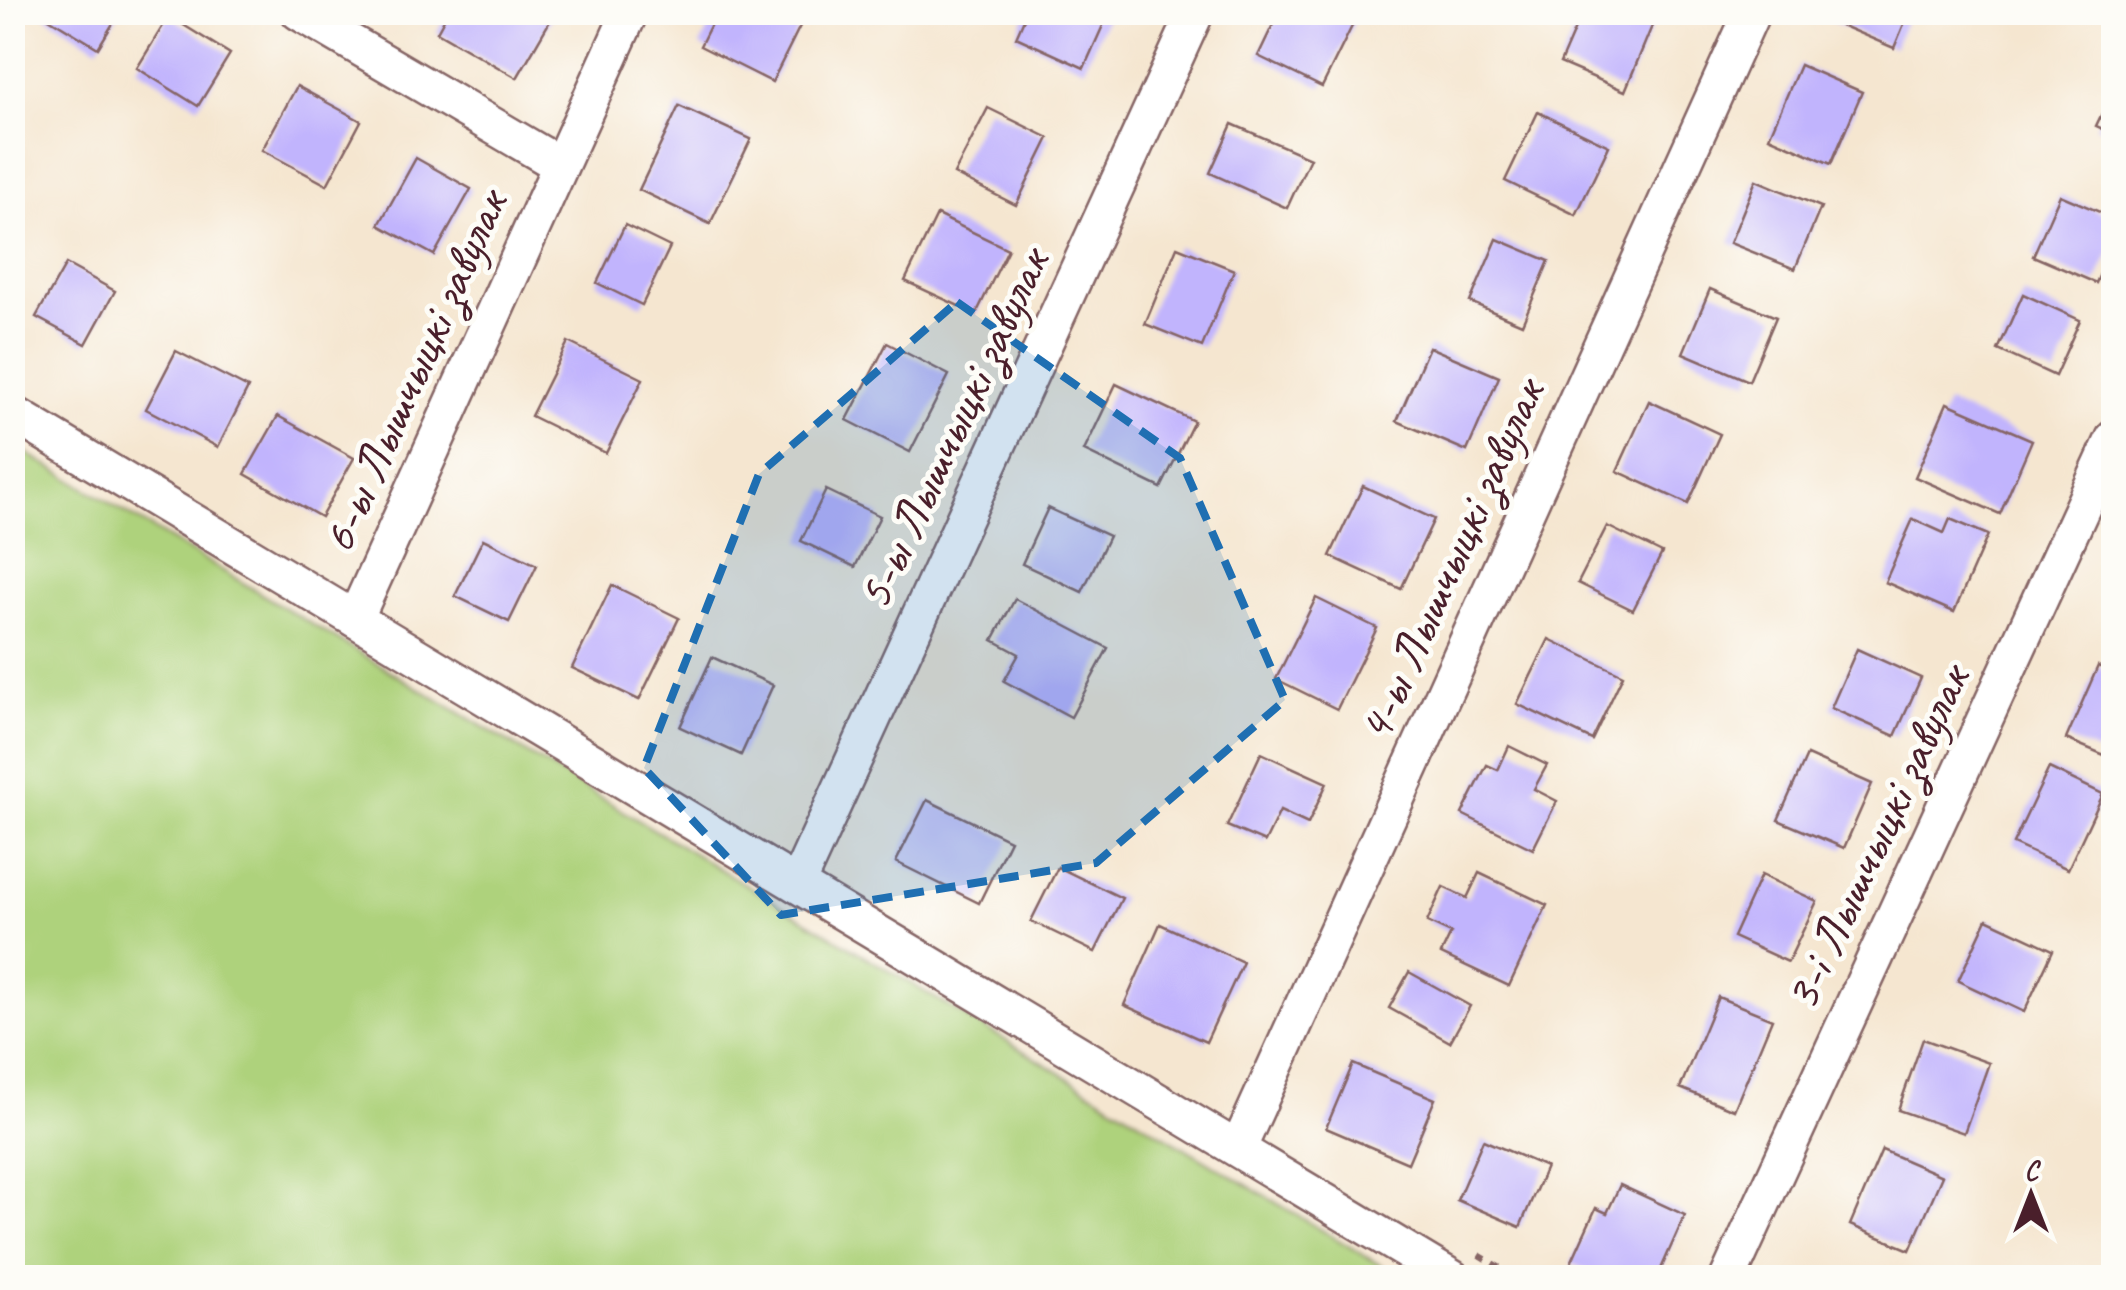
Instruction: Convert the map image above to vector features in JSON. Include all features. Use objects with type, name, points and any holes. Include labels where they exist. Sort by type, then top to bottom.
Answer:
[{"type":"street","name":"6-ы Лышчыцкі завулак","points":[[299,12],[560,166]]},
{"type":"street","name":"6-ы Лышчыцкі завулак","points":[[355,619],[630,12]]},
{"type":"street","name":"5-ы Лышчыцкі завулак","points":[[796,884],[1196,12]]},
{"type":"street","name":"4-ы Лышчыцкі завулак","points":[[1238,1148],[1752,12]]},
{"type":"street","points":[[12,413],[1452,1278]]},
{"type":"street","name":"3-і Лышчыцкі завулак","points":[[1728,1278],[2114,438]]},
{"type":"highlighted area","points":[[957,302],[1180,458],[1285,700],[1096,863],[781,915],[644,768],[759,474]]},
{"type":"green space","points":[[13,445],[1400,1277],[13,1277]]},
{"type":"building","points":[[39,12],[120,12],[98,48]]},
{"type":"building","points":[[448,12],[547,12],[553,16],[517,78],[437,32]]},
{"type":"building","points":[[717,12],[807,12],[772,82],[700,46]]},
{"type":"building","points":[[1027,12],[1109,12],[1084,68],[1016,37]]},
{"type":"building","points":[[1279,12],[1350,12],[1357,16],[1322,87],[1258,56]]},
{"type":"building","points":[[1582,12],[1657,14],[1625,91],[1560,63]]},
{"type":"building","points":[[1828,12],[1909,12],[1894,48],[1826,19]]},
{"type":"building","points":[[169,16],[230,54],[198,106],[137,68]]},
{"type":"building","points":[[1800,65],[1862,92],[1831,164],[1769,137]]},
{"type":"building","points":[[297,86],[361,121],[327,185],[262,150]]},
{"type":"building","points":[[2114,88],[2114,134],[2096,126]]},
{"type":"building","points":[[679,106],[751,139],[710,224],[639,190]]},
{"type":"building","points":[[988,108],[1049,138],[1016,205],[954,174]]},
{"type":"building","points":[[1538,112],[1609,146],[1576,215],[1505,181]]},
{"type":"building","points":[[1232,124],[1310,158],[1287,208],[1210,173]]},
{"type":"building","points":[[416,158],[471,189],[434,255],[379,225]]},
{"type":"building","points":[[1756,180],[1821,207],[1795,269],[1730,243]]},
{"type":"building","points":[[2060,195],[2114,218],[2114,242],[2096,283],[2033,256]]},
{"type":"building","points":[[937,215],[1008,249],[976,314],[905,281]]},
{"type":"building","points":[[625,225],[670,247],[642,305],[597,283]]},
{"type":"building","points":[[1497,239],[1549,261],[1522,324],[1470,302]]},
{"type":"building","points":[[1177,247],[1234,270],[1202,347],[1145,324]]},
{"type":"building","points":[[66,264],[115,291],[86,344],[36,317]]},
{"type":"building","points":[[1710,289],[1776,317],[1749,381],[1683,353]]},
{"type":"building","points":[[2023,294],[2080,320],[2055,376],[1998,350]]},
{"type":"building","points":[[568,342],[643,379],[606,453],[531,416]]},
{"type":"building","points":[[887,343],[949,375],[910,452],[847,420]]},
{"type":"building","points":[[1429,347],[1499,377],[1467,451],[1397,421]]},
{"type":"building","points":[[176,351],[248,388],[218,447],[146,409]]},
{"type":"building","points":[[1116,384],[1194,421],[1161,488],[1084,451]]},
{"type":"building","points":[[1649,401],[1720,434],[1688,504],[1617,471]]},
{"type":"building","points":[[1947,403],[2032,440],[2000,514],[1915,477]]},
{"type":"building","points":[[278,416],[354,458],[321,517],[245,474]]},
{"type":"building","points":[[1363,486],[1434,519],[1401,589],[1330,556]]},
{"type":"building","points":[[826,490],[880,516],[855,567],[801,541]]},
{"type":"building","points":[[1048,508],[1109,536],[1082,592],[1022,564]]},
{"type":"building","points":[[1913,519],[1944,533],[1950,519],[1988,535],[1954,612],[1885,582]]},
{"type":"building","points":[[1607,526],[1662,553],[1633,610],[1578,583]]},
{"type":"building","points":[[483,539],[537,565],[509,622],[455,596]]},
{"type":"building","points":[[612,585],[679,618],[639,700],[572,668]]},
{"type":"building","points":[[1316,598],[1377,628],[1337,709],[1276,679]]},
{"type":"building","points":[[1015,599],[1108,648],[1071,717],[1004,681],[1019,654],[993,640]]},
{"type":"building","points":[[1549,639],[1623,675],[1592,740],[1517,704]]},
{"type":"building","points":[[1857,649],[1921,678],[1895,736],[1831,708]]},
{"type":"building","points":[[712,657],[773,685],[741,755],[680,727]]},
{"type":"building","points":[[2098,666],[2114,673],[2114,759],[2066,739]]},
{"type":"building","points":[[1509,746],[1547,765],[1534,789],[1557,801],[1533,849],[1462,814],[1487,765],[1498,770]]},
{"type":"building","points":[[1261,753],[1327,783],[1308,824],[1280,811],[1265,842],[1227,826]]},
{"type":"building","points":[[1807,755],[1872,784],[1844,848],[1778,820]]},
{"type":"building","points":[[2049,768],[2103,794],[2068,869],[2013,844]]},
{"type":"building","points":[[927,800],[1010,840],[979,903],[896,862]]},
{"type":"building","points":[[1058,867],[1122,898],[1095,952],[1031,921]]},
{"type":"building","points":[[1479,873],[1547,905],[1509,986],[1441,954],[1451,933],[1427,922],[1443,887],[1467,898]]},
{"type":"building","points":[[1761,875],[1817,901],[1788,962],[1733,937]]},
{"type":"building","points":[[1987,919],[2053,950],[2024,1012],[1958,981]]},
{"type":"building","points":[[1160,924],[1243,962],[1206,1042],[1124,1005]]},
{"type":"building","points":[[1409,972],[1470,1006],[1450,1042],[1389,1008]]},
{"type":"building","points":[[1718,997],[1772,1019],[1734,1110],[1680,1088]]},
{"type":"building","points":[[1923,1039],[1989,1063],[1964,1133],[1898,1110]]},
{"type":"building","points":[[1353,1064],[1435,1099],[1408,1163],[1326,1128]]},
{"type":"building","points":[[1483,1140],[1546,1167],[1520,1227],[1457,1200]]},
{"type":"building","points":[[1882,1150],[1942,1176],[1910,1250],[1850,1225]]},
{"type":"building","points":[[1620,1185],[1685,1215],[1657,1278],[1593,1278],[1595,1274],[1571,1263],[1596,1208],[1607,1213]]}]
